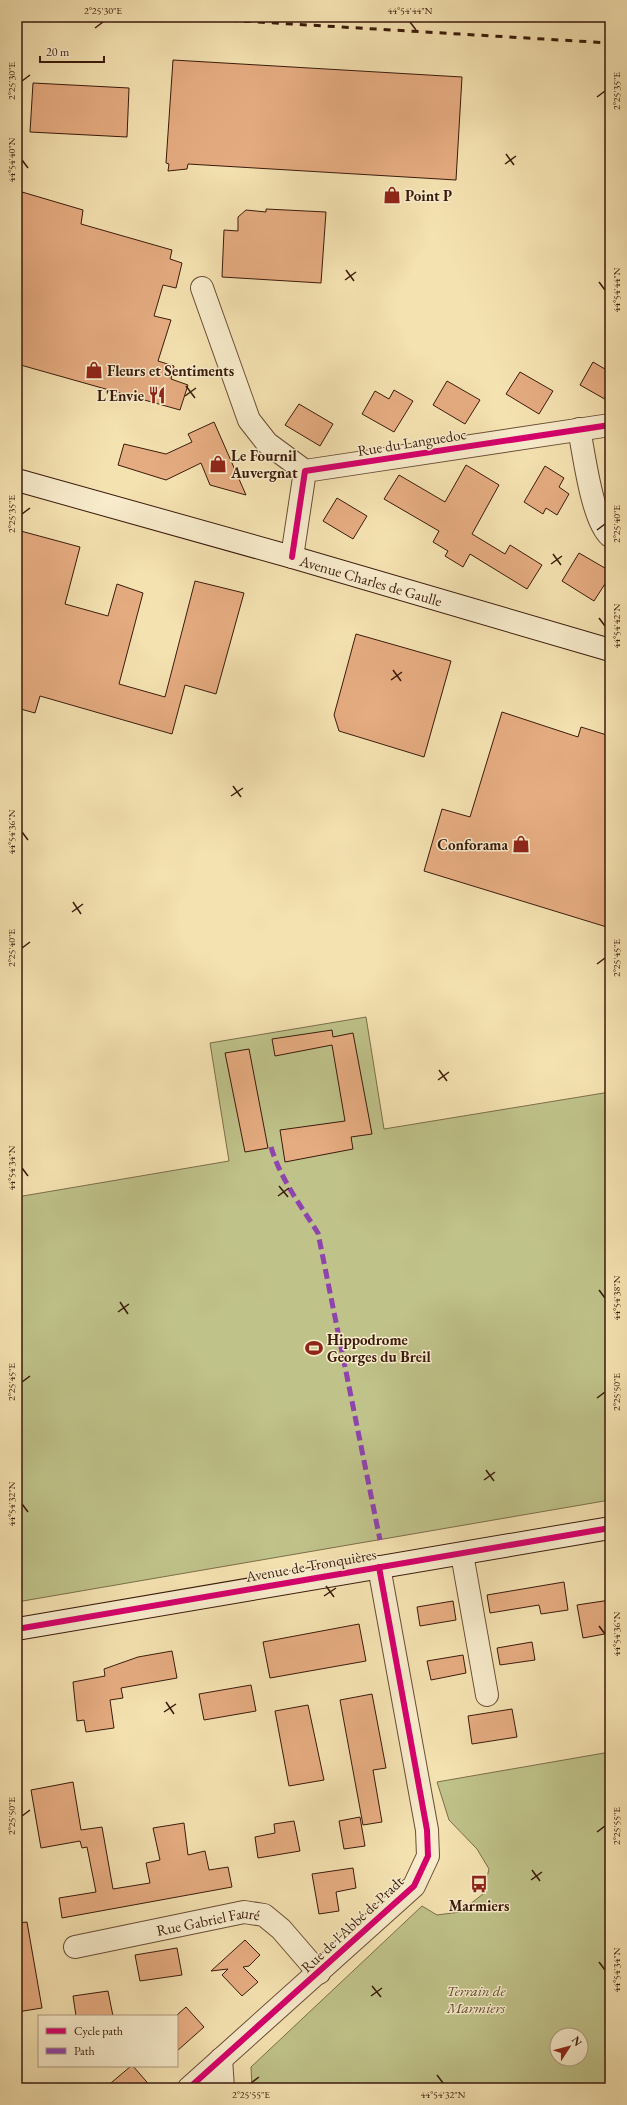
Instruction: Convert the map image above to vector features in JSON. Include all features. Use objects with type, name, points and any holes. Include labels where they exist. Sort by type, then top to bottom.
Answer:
[{"type":"street","points":[[202,288],[249,420],[267,443],[305,471],[292,558]]},
{"type":"street","name":"Rue du Languedoc","points":[[305,471],[610,425]]},
{"type":"street","points":[[579,429],[598,517],[606,532],[610,536]]},
{"type":"street","name":"Avenue Charles de Gaulle","points":[[17,480],[610,650]]},
{"type":"street","name":"Avenue de Tronquières","points":[[17,1629],[610,1528]]},
{"type":"street","points":[[462,1554],[488,1695]]},
{"type":"street","name":"Rue de l'Abbé de Pradt","points":[[189,2088],[319,1973],[414,1886],[428,1856],[427,1830],[379,1567]]},
{"type":"street","name":"Rue Gabriel Fauré","points":[[75,1947],[244,1912],[264,1915],[281,1929],[319,1973]]},
{"type":"street","points":[[221,2059],[224,2088]]},
{"type":"green space","name":"Hippodrome Georges du Breil","points":[[366,1017],[384,1129],[610,1092],[610,1500],[17,1602],[17,1197],[229,1161],[210,1043]]},
{"type":"green space","name":"Terrain de Marmiers","points":[[610,1752],[610,2088],[252,2088],[251,2067],[422,1906],[437,1915],[460,1912],[483,1894],[489,1869],[477,1849],[449,1820],[437,1782]]},
{"type":"building","points":[[173,60],[462,77],[456,180],[188,164],[187,169],[168,171],[169,164],[166,163]]},
{"type":"building","points":[[33,83],[129,88],[127,137],[30,132]]},
{"type":"building","points":[[22,192],[83,210],[81,224],[172,250],[170,259],[182,263],[176,288],[163,285],[154,316],[171,320],[158,361],[174,366],[171,379],[188,385],[180,410],[17,364],[17,208]]},
{"type":"building","points":[[266,209],[326,212],[321,283],[222,277],[224,230],[238,231],[238,217],[246,210],[266,212]]},
{"type":"building","points":[[593,362],[610,372],[610,402],[580,385]]},
{"type":"building","points":[[520,372],[553,391],[539,414],[506,394]]},
{"type":"building","points":[[447,381],[480,400],[465,424],[433,405]]},
{"type":"building","points":[[394,390],[413,401],[394,432],[362,414],[375,391],[389,399]]},
{"type":"building","points":[[299,404],[333,424],[320,446],[285,425]]},
{"type":"building","points":[[214,422],[246,495],[210,485],[201,463],[166,480],[118,465],[124,444],[166,454],[192,442],[188,434]]},
{"type":"building","points":[[466,465],[499,485],[472,534],[505,554],[510,545],[542,565],[527,589],[470,554],[463,567],[445,556],[448,551],[433,542],[439,531],[384,499],[399,475],[445,502]]},
{"type":"building","points":[[545,466],[564,478],[559,487],[569,494],[557,515],[546,508],[543,514],[524,502]]},
{"type":"building","points":[[337,498],[367,516],[353,539],[323,521]]},
{"type":"building","points":[[17,530],[80,547],[65,604],[108,616],[117,584],[143,593],[119,684],[165,697],[195,581],[244,593],[216,694],[185,685],[172,734],[40,696],[35,713],[17,708]]},
{"type":"building","points":[[579,553],[610,571],[610,576],[594,601],[562,581]]},
{"type":"building","points":[[356,634],[451,661],[424,757],[339,731],[334,715]]},
{"type":"building","name":"Conforama","points":[[502,712],[578,737],[581,727],[610,736],[610,928],[424,871],[442,809],[470,817]]},
{"type":"building","points":[[332,1030],[333,1037],[353,1033],[372,1134],[351,1137],[353,1149],[285,1162],[280,1130],[345,1121],[332,1045],[275,1056],[272,1039]]},
{"type":"building","points":[[249,1049],[268,1148],[245,1152],[225,1053]]},
{"type":"building","points":[[564,1582],[568,1610],[541,1614],[539,1605],[490,1613],[487,1595]]},
{"type":"building","points":[[610,1600],[610,1633],[583,1638],[577,1605]]},
{"type":"building","points":[[453,1601],[456,1620],[420,1626],[417,1607]]},
{"type":"building","points":[[359,1624],[366,1661],[270,1678],[263,1642]]},
{"type":"building","points":[[532,1642],[535,1660],[500,1665],[497,1648]]},
{"type":"building","points":[[172,1651],[177,1678],[121,1688],[123,1698],[110,1700],[114,1728],[86,1732],[84,1720],[77,1721],[73,1682],[105,1676],[104,1669],[138,1657]]},
{"type":"building","points":[[463,1655],[466,1673],[431,1680],[427,1661]]},
{"type":"building","points":[[251,1685],[256,1711],[204,1720],[199,1694]]},
{"type":"building","points":[[372,1694],[386,1768],[373,1770],[382,1822],[363,1825],[340,1700]]},
{"type":"building","points":[[308,1705],[324,1780],[289,1786],[275,1711]]},
{"type":"building","points":[[512,1709],[517,1737],[472,1744],[468,1716]]},
{"type":"building","points":[[73,1782],[81,1830],[102,1827],[113,1889],[150,1883],[146,1863],[160,1860],[153,1828],[184,1823],[188,1855],[205,1851],[209,1870],[228,1867],[232,1887],[62,1918],[59,1898],[96,1892],[87,1847],[82,1848],[80,1841],[41,1848],[31,1790]]},
{"type":"building","points":[[360,1817],[365,1846],[344,1849],[339,1821]]},
{"type":"building","points":[[294,1821],[300,1851],[258,1858],[255,1837],[275,1833],[274,1824]]},
{"type":"building","points":[[353,1868],[356,1888],[336,1892],[339,1911],[319,1914],[312,1874]]},
{"type":"building","points":[[27,1922],[42,2008],[17,2012],[17,1923]]},
{"type":"building","points":[[245,1940],[260,1955],[249,1966],[243,1967],[258,1982],[242,1996],[222,1975],[228,1969],[211,1971]]},
{"type":"building","points":[[177,1948],[182,1975],[140,1981],[135,1955]]},
{"type":"building","points":[[108,1991],[113,2015],[76,2015],[73,1996]]},
{"type":"building","points":[[186,2007],[204,2027],[178,2050],[178,2015]]},
{"type":"building","points":[[130,2067],[134,2067],[152,2088],[105,2088]]},
{"type":"railway","points":[[174,17],[610,43]]},
{"type":"marked path","points":[[271,1147],[285,1181],[318,1233],[380,1540]]},
{"type":"cycle path","points":[[292,557],[305,471],[610,425]]},
{"type":"cycle path","points":[[17,1629],[610,1528]]},
{"type":"cycle path","points":[[189,2088],[414,1886],[428,1856],[427,1830],[379,1567]]},
{"type":"place","name":"Point P","points":[[392,195]]},
{"type":"place","name":"Fleurs et Sentiments","points":[[94,370]]},
{"type":"place","name":"L'Envie","points":[[157,395]]},
{"type":"place","name":"Le Fournil Auvergnat","points":[[218,464]]},
{"type":"place","name":"Conforama","points":[[521,844]]},
{"type":"place","name":"Hippodrome Georges du Breil","points":[[314,1348]]},
{"type":"place","name":"Marmiers","points":[[479,1884]]}]
